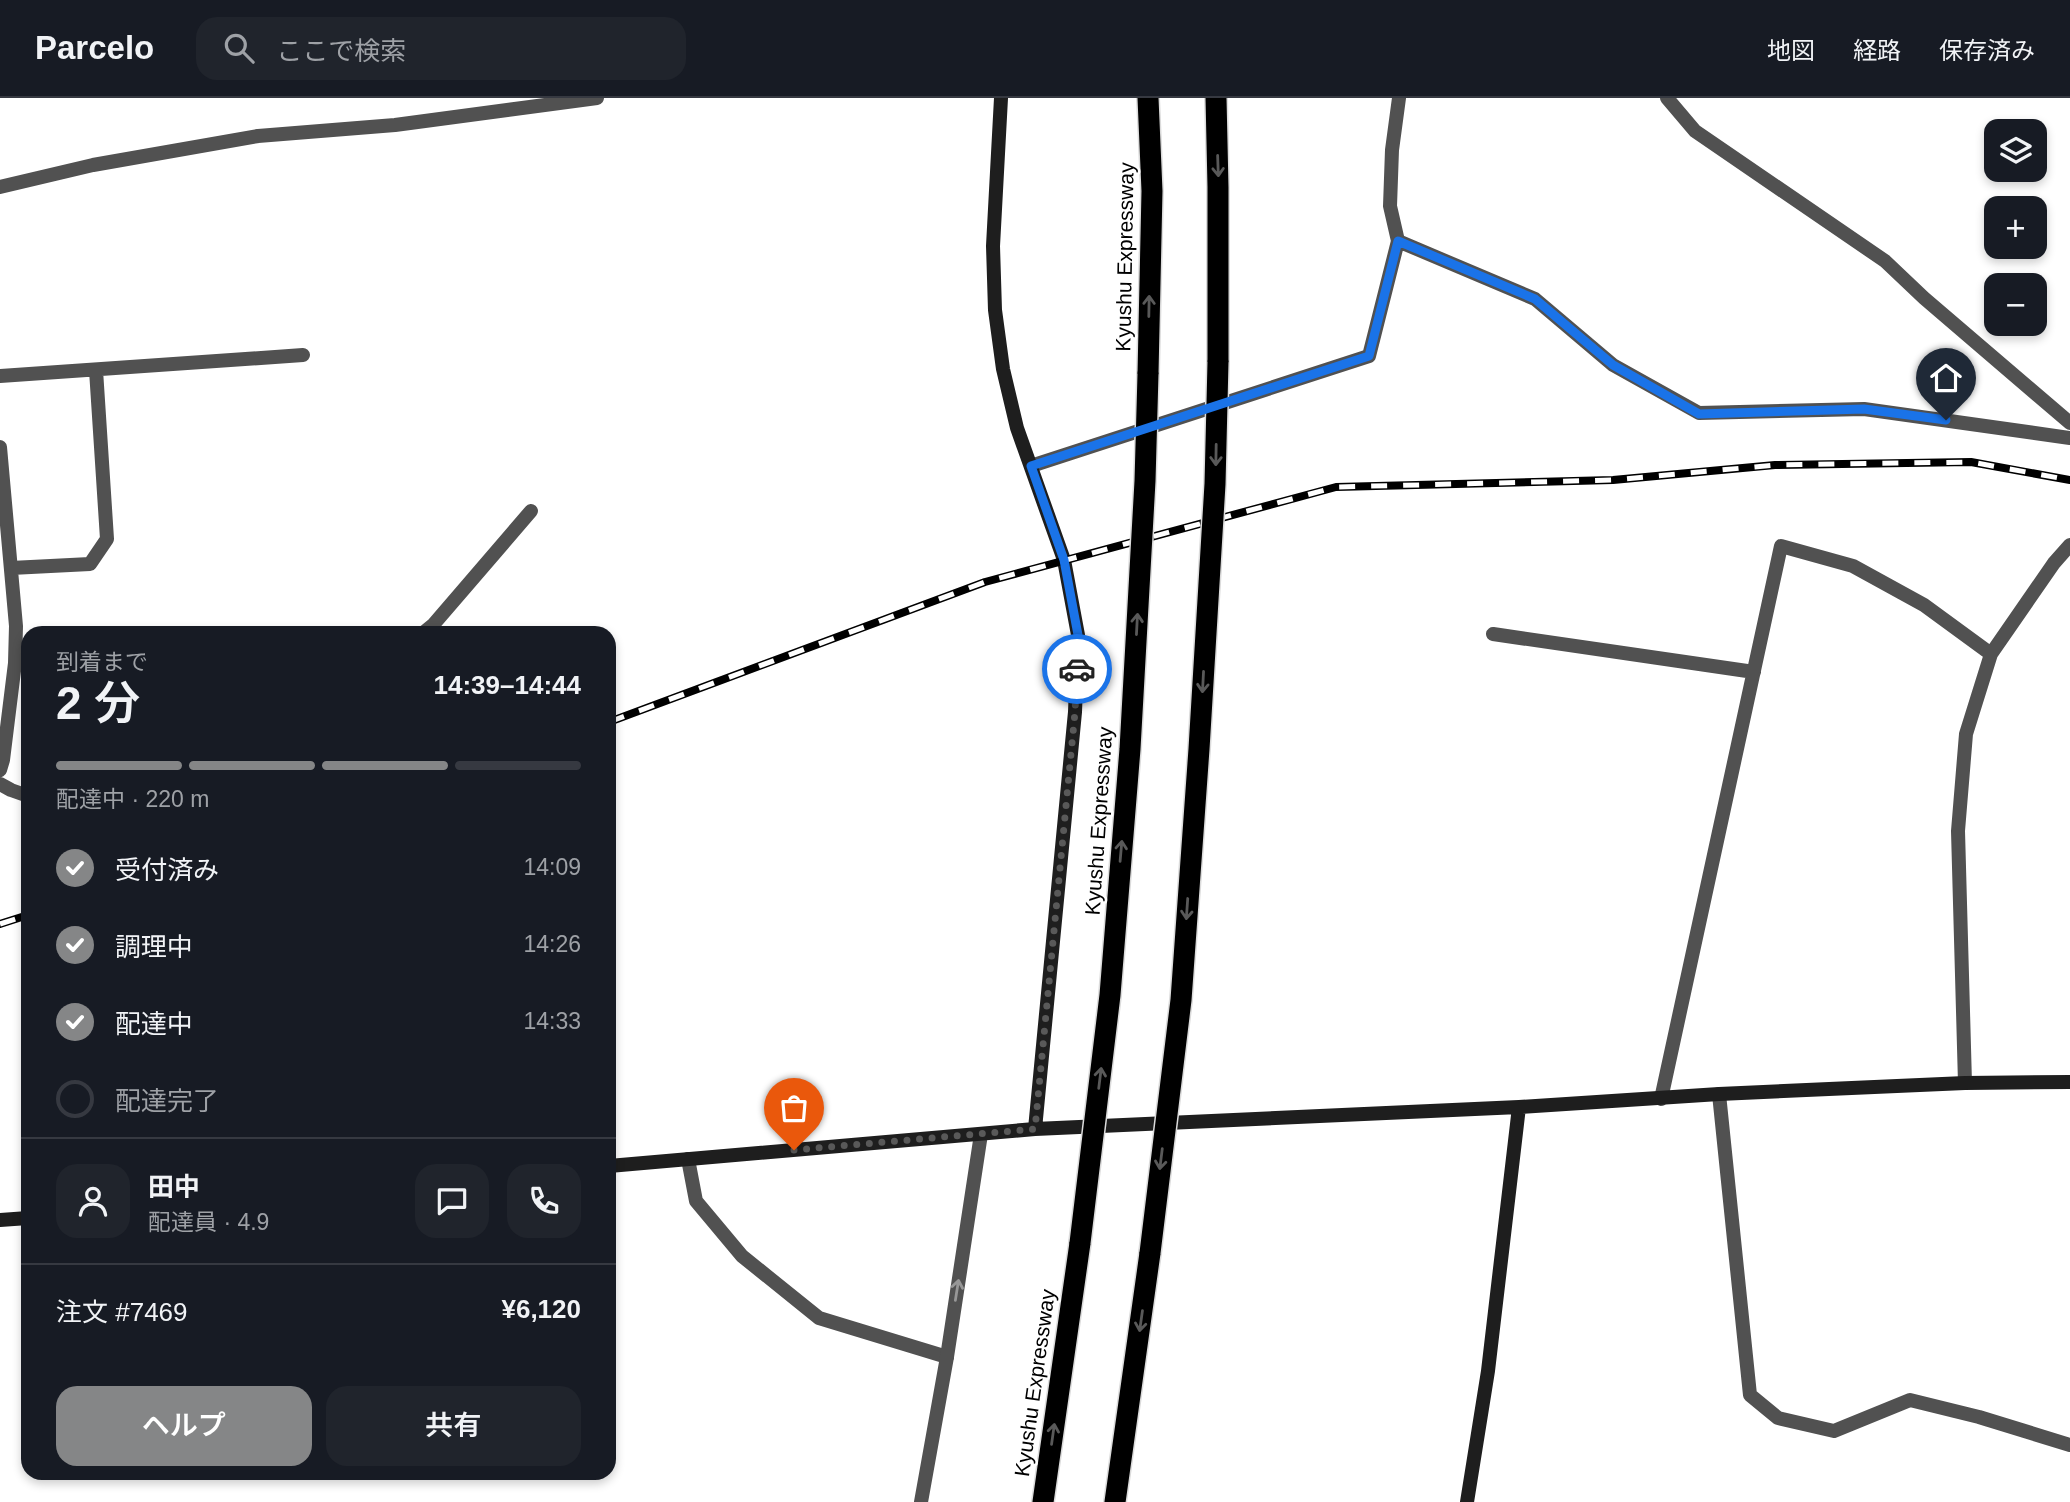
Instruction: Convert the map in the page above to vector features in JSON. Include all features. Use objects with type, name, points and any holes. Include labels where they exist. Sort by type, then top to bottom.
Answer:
[{"type":"highway","name":"Kyushu Expressway","points":[[1043,1502],[1080,1243],[1110,995],[1130,749],[1145,481],[1152,191],[1149,98]]},
{"type":"highway","points":[[1115,1502],[1150,1253],[1181,1000],[1213,512],[1218,362],[1216,98]]},
{"type":"main road","points":[[1001,98],[993,246],[995,310],[1003,369],[1017,428],[1064,560],[1078,635],[1075,712],[1035,1129]]},
{"type":"main road","points":[[616,1165],[1035,1129],[1519,1107],[1719,1094],[1965,1083],[2070,1082]]},
{"type":"main road","points":[[1467,1502],[1488,1371],[1519,1107]]},
{"type":"main road","points":[[0,1220],[21,1218]]},
{"type":"street","points":[[0,187],[93,166],[258,136],[395,125],[597,98]]},
{"type":"street","points":[[1031,466],[1369,356],[1398,241],[1390,206],[1392,150],[1399,98]]},
{"type":"street","points":[[1667,98],[1695,131],[1885,261],[1924,298],[2070,423]]},
{"type":"street","points":[[1398,241],[1535,299],[1613,365],[1699,414],[1864,409],[2070,438]]},
{"type":"street","points":[[0,376],[303,355]]},
{"type":"street","points":[[11,568],[90,564],[107,539],[96,370]]},
{"type":"street","points":[[0,447],[16,626],[15,663],[4,760],[0,771]]},
{"type":"street","points":[[432,626],[531,512]]},
{"type":"street","points":[[1965,1083],[1958,831],[1966,734],[1991,654],[2054,563],[2070,545]]},
{"type":"street","points":[[1661,1098],[1781,546],[1853,566],[1924,606],[1991,654]]},
{"type":"street","points":[[0,626],[16,626]]},
{"type":"street","points":[[1493,634],[1754,672]]},
{"type":"street","points":[[0,784],[21,794]]},
{"type":"street","points":[[1719,1094],[1750,1395],[1778,1418],[1834,1431],[1910,1400],[1979,1417],[2070,1446]]},
{"type":"street","points":[[920,1502],[947,1357],[981,1134]]},
{"type":"street","points":[[688,1159],[696,1201],[742,1256],[818,1318],[947,1357]]},
{"type":"railway","points":[[616,719],[985,582],[1336,487],[1613,480],[1775,465],[1971,462],[2070,480]]},
{"type":"railway","points":[[0,924],[21,917]]},
{"type":"way so far","points":[[794,1150],[1035,1129],[1077,669]]},
{"type":"route","points":[[1077,669],[1078,635],[1064,560],[1031,466],[1369,356],[1398,241],[1535,299],[1613,365],[1699,414],[1864,409],[1946,420]]}]
